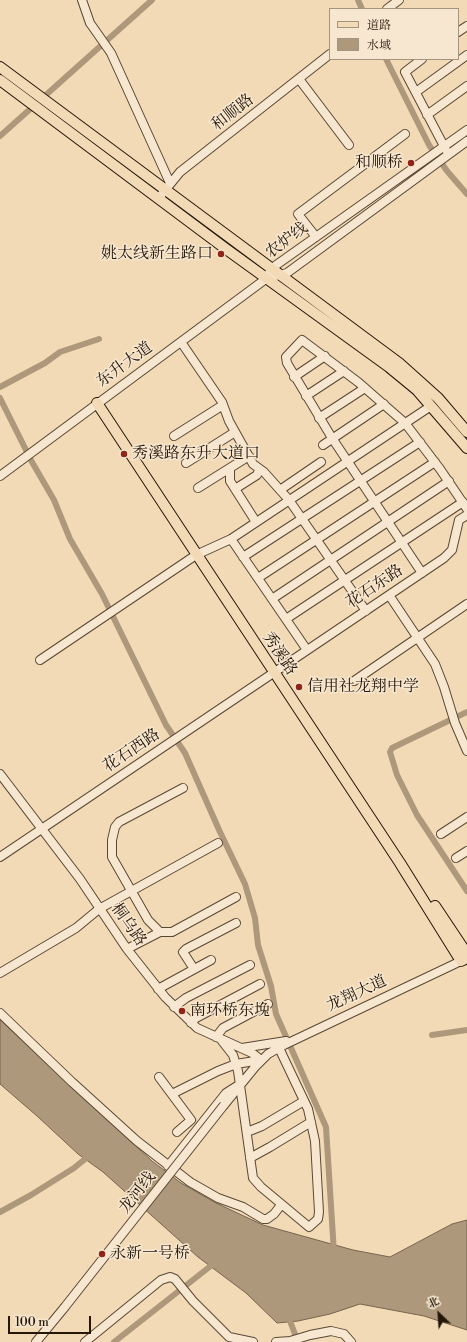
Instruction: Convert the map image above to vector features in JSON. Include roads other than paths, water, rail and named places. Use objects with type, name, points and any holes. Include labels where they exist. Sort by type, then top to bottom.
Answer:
[{"type":"main road","points":[[0,67],[52,105],[168,185],[272,268],[412,374],[438,398],[467,432]]},
{"type":"main road","points":[[0,80],[389,367],[431,406],[467,448]]},
{"type":"main road","name":"秀溪路","points":[[99,401],[400,863],[465,958]]},
{"type":"street","points":[[82,0],[90,23],[110,52],[168,185]]},
{"type":"street","points":[[388,8],[399,0]]},
{"type":"street","name":"和顺路","points":[[159,198],[180,172],[329,55]]},
{"type":"street","points":[[416,92],[467,55]]},
{"type":"street","points":[[421,60],[405,72],[444,152]]},
{"type":"street","points":[[299,79],[349,145]]},
{"type":"street","points":[[427,115],[467,86]]},
{"type":"street","name":"农炉线","points":[[267,278],[282,275],[444,152],[467,130]]},
{"type":"street","points":[[316,237],[298,214],[405,134]]},
{"type":"street","name":"农炉线","points":[[444,152],[467,140]]},
{"type":"street","name":"农炉线","points":[[267,278],[272,268],[316,237],[431,162]]},
{"type":"street","name":"东升大道","points":[[0,476],[99,401],[267,278]]},
{"type":"street","points":[[422,573],[319,418],[294,377],[287,363],[286,357],[302,340],[325,356],[365,388],[405,423],[449,481],[467,509]]},
{"type":"street","points":[[181,342],[223,405],[235,432],[249,456],[259,470],[264,472],[289,500],[366,611]]},
{"type":"street","points":[[294,377],[325,356]]},
{"type":"street","points":[[306,396],[344,371]]},
{"type":"street","points":[[319,418],[365,388]]},
{"type":"street","points":[[323,446],[384,404]]},
{"type":"street","points":[[174,436],[223,405]]},
{"type":"street","points":[[40,660],[199,553],[231,538],[431,406]]},
{"type":"street","points":[[186,463],[235,432]]},
{"type":"street","points":[[243,557],[420,442]]},
{"type":"street","points":[[198,488],[249,456]]},
{"type":"street","points":[[280,490],[322,462]]},
{"type":"street","points":[[258,578],[435,462]]},
{"type":"street","points":[[230,468],[230,481],[256,522]]},
{"type":"street","points":[[235,489],[257,475],[259,470]]},
{"type":"street","points":[[216,477],[230,481]]},
{"type":"street","points":[[272,599],[449,481]]},
{"type":"street","points":[[286,619],[463,502]]},
{"type":"street","name":"花石东路","points":[[276,671],[444,558],[452,550],[459,520],[467,515]]},
{"type":"street","points":[[231,538],[307,650]]},
{"type":"street","points":[[389,595],[441,676],[454,723],[467,751]]},
{"type":"street","points":[[354,681],[467,604]]},
{"type":"street","name":"花石西路","points":[[0,857],[276,671]]},
{"type":"street","name":"桐乌路","points":[[0,774],[80,879],[127,949],[174,1007],[191,1023],[219,1039],[252,1053],[261,1060]]},
{"type":"street","points":[[160,932],[148,920],[112,857],[112,840],[115,827],[119,822],[183,788]]},
{"type":"street","points":[[442,834],[467,817]]},
{"type":"street","points":[[0,973],[76,928],[99,909],[218,843]]},
{"type":"street","points":[[456,858],[467,851]]},
{"type":"street","points":[[127,949],[160,932],[172,932],[236,897]]},
{"type":"street","points":[[194,970],[183,952],[236,923]]},
{"type":"street","name":"龙翔大道","points":[[261,1060],[281,1046],[465,958]]},
{"type":"street","points":[[158,989],[211,960]]},
{"type":"street","points":[[174,1007],[186,998],[250,965]]},
{"type":"street","points":[[191,1023],[196,1018],[260,984]]},
{"type":"street","points":[[268,1004],[223,1028],[219,1039],[233,1055],[236,1064],[252,1172],[256,1182],[309,1228],[318,1219],[318,1168],[312,1122],[281,1046]]},
{"type":"street","points":[[0,1013],[137,1142],[197,1187],[218,1198],[243,1207],[258,1218],[267,1219],[282,1205]]},
{"type":"street","points":[[240,1048],[295,1040]]},
{"type":"street","points":[[172,1094],[218,1071],[236,1064],[261,1060]]},
{"type":"street","name":"龙河线","points":[[36,1342],[261,1060]]},
{"type":"street","points":[[159,1077],[190,1120],[177,1132]]},
{"type":"street","points":[[168,1166],[226,1093],[235,1085],[239,1086]]},
{"type":"street","points":[[247,1132],[262,1126],[304,1101]]},
{"type":"street","points":[[250,1158],[270,1148],[312,1122]]},
{"type":"street","points":[[85,1342],[161,1280],[167,1277],[175,1279],[190,1298],[229,1337],[253,1342]]},
{"type":"street","points":[[276,1342],[290,1341],[303,1336],[331,1331],[344,1334],[351,1342]]},
{"type":"water","points":[[0,1019],[152,1161],[181,1183],[216,1203],[263,1225],[353,1250],[390,1257],[452,1224],[467,1220],[467,1330],[424,1316],[360,1304],[330,1314],[298,1321],[277,1323],[246,1293],[198,1257],[103,1172],[78,1154],[0,1084]]},
{"type":"waterway","points":[[0,136],[152,0]]},
{"type":"waterway","points":[[358,0],[362,8]]},
{"type":"waterway","points":[[386,60],[429,145],[447,171],[467,194]]},
{"type":"waterway","points":[[0,387],[45,363],[60,352],[99,339]]},
{"type":"waterway","points":[[0,398],[32,462],[54,500],[70,539],[102,594],[166,725],[185,753],[245,884],[255,918],[258,945],[271,986],[276,1014],[326,1127],[334,1253]]},
{"type":"waterway","points":[[467,712],[392,748],[390,752],[397,775],[417,815],[467,891]]},
{"type":"waterway","points":[[432,1035],[467,1030]]},
{"type":"waterway","points":[[0,1212],[31,1195],[74,1168],[90,1155]]},
{"type":"waterway","points":[[114,1342],[217,1261]]},
{"type":"waterway","points":[[290,1313],[290,1321],[298,1342]]},
{"type":"place","name":"和顺桥","points":[[411,163]]},
{"type":"place","name":"姚太线新生路口","points":[[221,254]]},
{"type":"place","name":"秀溪路东升大道口","points":[[124,454]]},
{"type":"place","name":"信用社龙翔中学","points":[[299,687]]},
{"type":"place","name":"南环桥东堍","points":[[182,1011]]},
{"type":"place","name":"永新一号桥","points":[[102,1254]]}]
